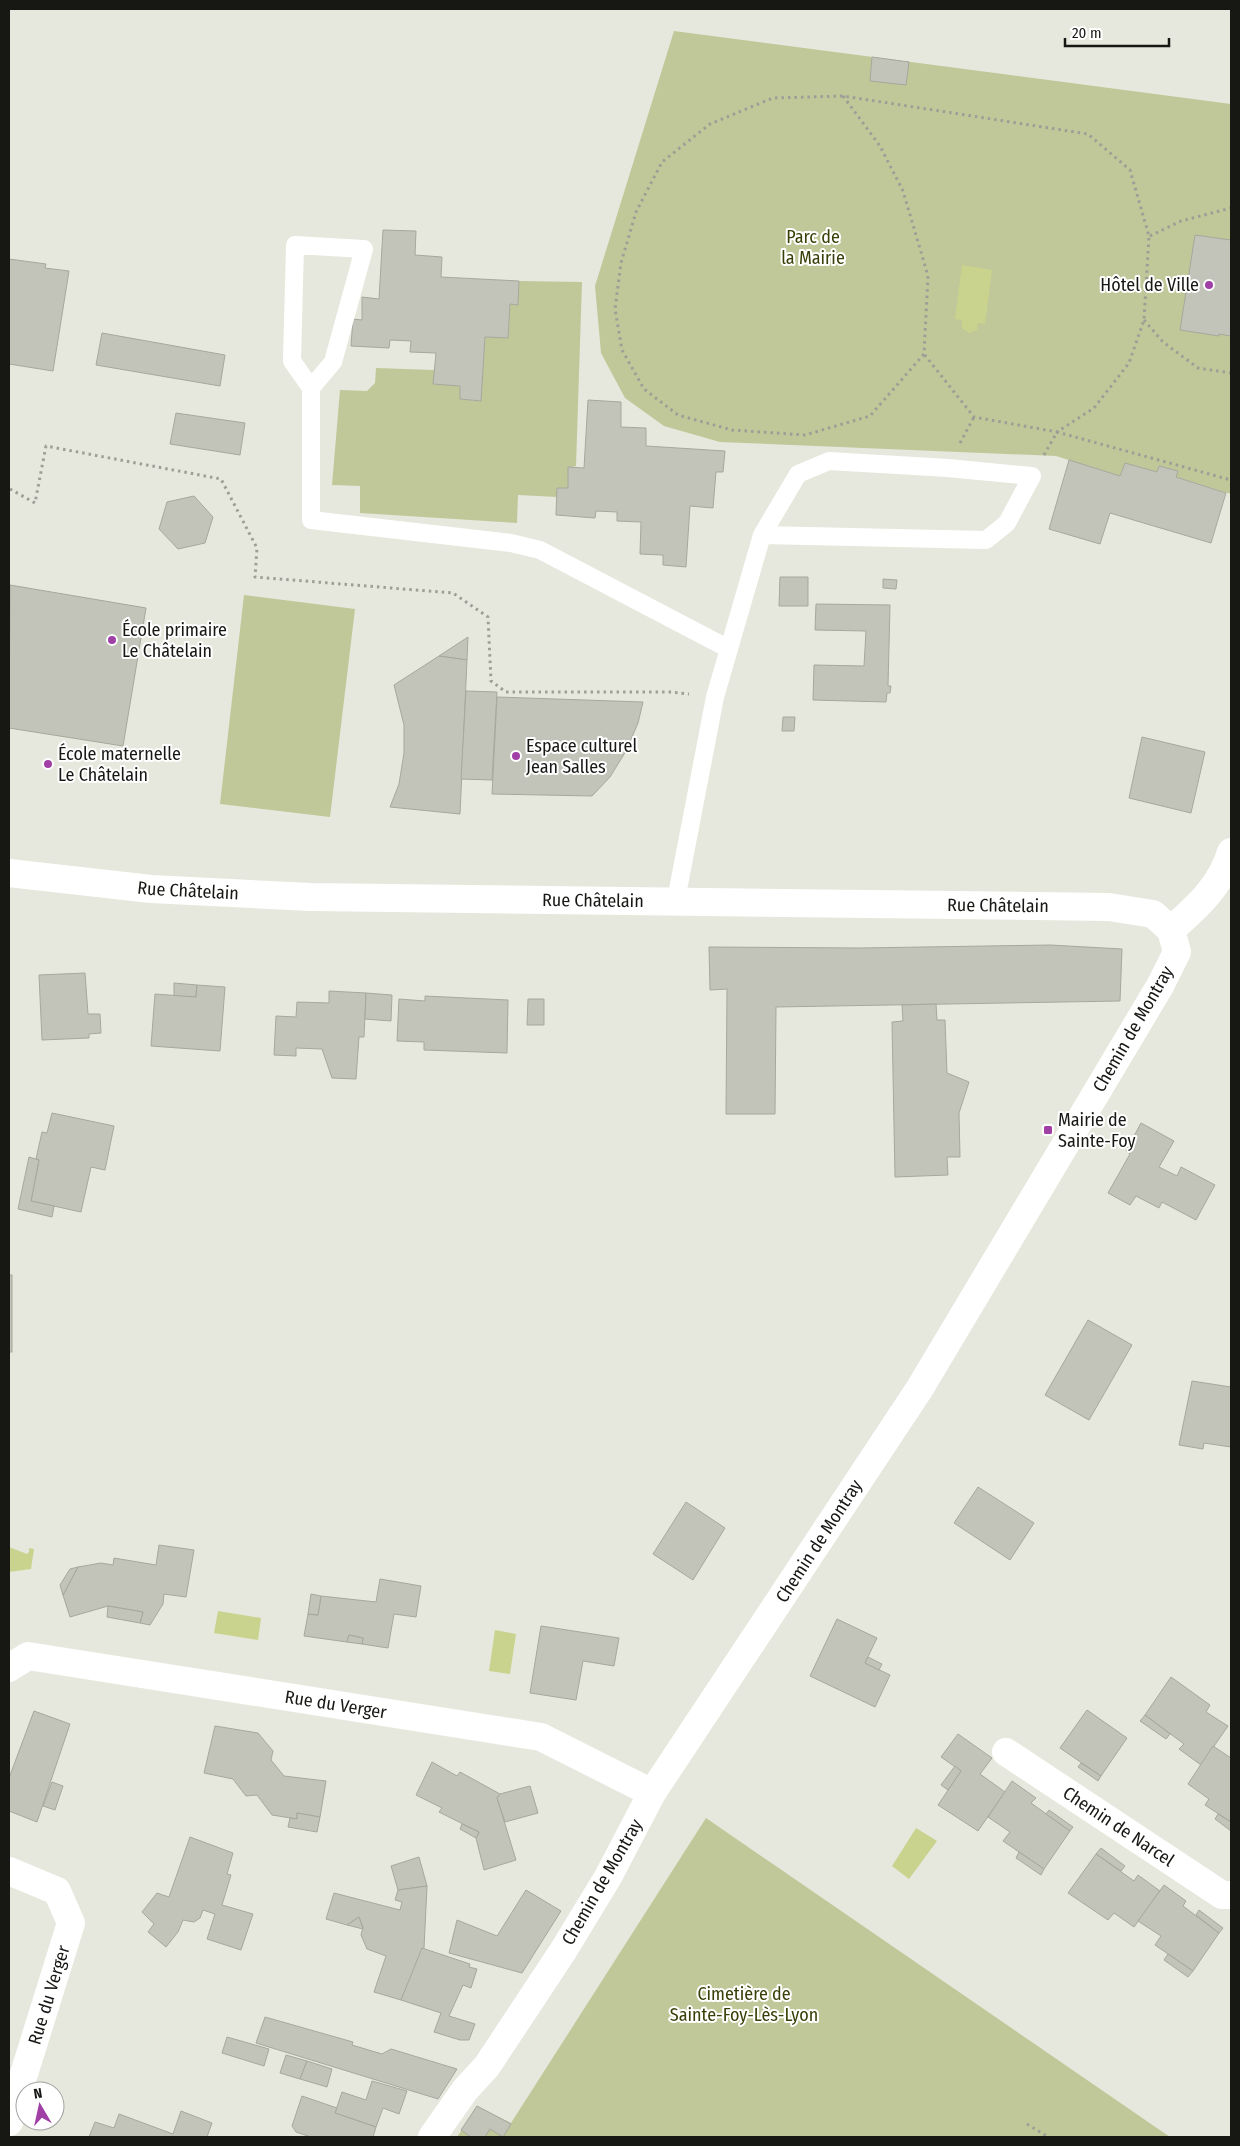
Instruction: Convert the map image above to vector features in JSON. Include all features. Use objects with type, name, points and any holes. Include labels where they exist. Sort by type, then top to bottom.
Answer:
[{"type":"street","points":[[1171,930],[1204,902],[1226,867],[1231,852]]},
{"type":"street","name":"Rue Châtelain","points":[[9,873],[151,889],[310,897],[676,900],[1109,907],[1153,914],[1171,930]]},
{"type":"street","name":"Chemin de Montray","points":[[432,2137],[465,2090],[487,2066],[563,1950],[608,1877],[652,1794],[920,1388],[1160,986],[1177,952],[1171,930]]},
{"type":"street","name":"Rue du Verger","points":[[9,1668],[28,1656],[541,1737],[652,1794]]},
{"type":"street","name":"Chemin de Narcel","points":[[1006,1752],[1222,1895],[1231,1895]]},
{"type":"street","name":"Rue du Verger","points":[[9,1871],[57,1891],[71,1923],[9,2122]]},
{"type":"lane","points":[[311,388],[333,362],[364,249],[295,245],[292,361],[311,388],[311,520],[511,543],[540,550],[728,649]]},
{"type":"lane","points":[[676,900],[715,697],[728,649],[762,535],[798,474],[829,462],[948,468],[1032,476],[1007,523],[986,540],[762,535]]},
{"type":"path","points":[[843,96],[880,146],[903,191],[928,276],[924,354],[870,416],[805,435],[732,430],[678,415],[644,389],[622,350],[614,309],[621,263],[636,212],[662,162],[710,124],[773,98],[843,96],[1088,134],[1130,170],[1149,236],[1144,320],[1129,364],[1094,408],[1057,432]]},
{"type":"path","points":[[1149,236],[1181,221],[1231,208]]},
{"type":"path","points":[[1144,320],[1163,342],[1198,368],[1231,373]]},
{"type":"path","points":[[924,354],[974,417],[1057,432],[1231,480]]},
{"type":"path","points":[[10,489],[35,503],[46,446],[221,479],[257,548],[255,577],[452,593],[488,617],[491,681],[506,692],[670,692],[715,697]]},
{"type":"path","points":[[1027,2124],[1048,2137]]},
{"type":"green space","name":"Parc de la Mairie","points":[[674,31],[1231,104],[1231,494],[1176,477],[1177,471],[1159,466],[1157,472],[1125,463],[1120,476],[1056,456],[720,442],[664,426],[625,398],[601,353],[595,286]]},
{"type":"green space","points":[[519,281],[582,282],[576,466],[568,468],[568,488],[558,488],[557,497],[518,495],[517,523],[360,513],[360,486],[332,485],[340,390],[367,391],[375,383],[376,368],[434,370],[434,384],[460,386],[460,399],[480,401],[485,337],[508,338],[510,304],[518,304]]},
{"type":"green space","points":[[244,595],[355,609],[330,817],[220,804]]},
{"type":"green space","name":"Cimetière de Sainte-Foy-Lès-Lyon","points":[[706,1818],[1170,2137],[457,2137],[477,2106],[511,2123]]},
{"type":"shaded area","points":[[962,265],[992,270],[985,324],[978,323],[977,330],[969,333],[962,328],[962,320],[955,319]]},
{"type":"shaded area","points":[[9,1547],[27,1554],[29,1548],[34,1549],[31,1569],[9,1572]]},
{"type":"shaded area","points":[[218,1611],[261,1618],[258,1640],[214,1633]]},
{"type":"shaded area","points":[[495,1630],[516,1634],[510,1674],[489,1671]]},
{"type":"shaded area","points":[[916,1828],[937,1841],[909,1879],[892,1866]]},
{"type":"building","points":[[872,57],[909,62],[906,85],[870,81]]},
{"type":"building","points":[[383,230],[416,231],[415,255],[442,257],[441,277],[519,281],[518,305],[510,304],[508,338],[485,337],[481,401],[460,399],[460,386],[433,384],[436,353],[410,352],[411,341],[390,340],[389,348],[351,346],[353,319],[362,320],[362,297],[379,299]]},
{"type":"building","name":"Hôtel de Ville","points":[[1195,235],[1231,240],[1231,336],[1180,330]]},
{"type":"building","points":[[9,259],[46,264],[45,268],[69,271],[53,371],[9,364]]},
{"type":"building","points":[[102,333],[225,355],[220,386],[96,365]]},
{"type":"building","points":[[588,400],[621,402],[621,427],[646,428],[646,446],[725,451],[723,472],[716,472],[713,508],[690,506],[686,567],[663,565],[663,555],[640,554],[641,522],[617,521],[617,512],[596,511],[595,518],[556,515],[557,488],[568,488],[568,467],[584,468]]},
{"type":"building","points":[[176,413],[245,423],[240,455],[170,444]]},
{"type":"building","points":[[1069,460],[1120,476],[1125,463],[1157,472],[1159,466],[1178,471],[1176,477],[1226,493],[1211,543],[1110,513],[1100,544],[1049,529]]},
{"type":"building","points":[[194,496],[213,517],[205,543],[178,549],[159,529],[167,502]]},
{"type":"building","points":[[780,577],[808,577],[808,606],[779,606]]},
{"type":"building","points":[[883,579],[897,580],[896,589],[883,588]]},
{"type":"building","points":[[10,585],[146,608],[123,746],[9,728]]},
{"type":"building","points":[[816,604],[890,605],[888,686],[891,686],[890,693],[887,693],[886,702],[813,700],[814,665],[864,666],[866,631],[815,630]]},
{"type":"building","points":[[468,637],[467,660],[439,656]]},
{"type":"building","points":[[439,656],[467,660],[460,814],[390,807],[399,784],[404,753],[404,725],[394,685]]},
{"type":"building","points":[[466,691],[497,692],[492,780],[461,779]]},
{"type":"building","points":[[497,697],[643,702],[638,723],[626,751],[610,777],[592,796],[492,794]]},
{"type":"building","points":[[783,717],[795,717],[794,731],[782,731]]},
{"type":"building","points":[[1142,737],[1205,752],[1191,813],[1129,798]]},
{"type":"building","points":[[1050,945],[1122,949],[1120,1001],[776,1007],[775,1114],[726,1114],[727,989],[710,990],[709,947],[860,948]]},
{"type":"building","points":[[85,973],[88,1014],[100,1014],[101,1033],[89,1034],[89,1038],[42,1040],[39,975]]},
{"type":"building","points":[[174,983],[197,985],[196,997],[174,996]]},
{"type":"building","points":[[197,985],[225,987],[220,1051],[151,1046],[155,994],[196,997]]},
{"type":"building","points":[[329,991],[366,993],[364,1037],[359,1037],[356,1079],[332,1078],[322,1049],[296,1048],[296,1056],[274,1055],[276,1016],[296,1017],[297,1002],[329,1003]]},
{"type":"building","points":[[366,993],[392,995],[391,1021],[365,1019]]},
{"type":"building","points":[[425,996],[508,1000],[507,1053],[424,1050],[424,1042],[397,1041],[399,999],[425,1001]]},
{"type":"building","points":[[528,999],[544,999],[544,1025],[527,1025]]},
{"type":"building","points":[[936,1004],[937,1020],[945,1020],[947,1073],[969,1082],[959,1113],[960,1157],[947,1157],[948,1175],[895,1177],[892,1022],[903,1021],[902,1005]]},
{"type":"building","points":[[52,1113],[114,1126],[105,1170],[91,1167],[81,1212],[31,1201],[39,1160],[36,1159],[42,1132],[47,1133]]},
{"type":"building","points":[[1141,1123],[1174,1141],[1159,1167],[1177,1176],[1181,1167],[1215,1185],[1196,1220],[1162,1202],[1159,1208],[1136,1196],[1130,1205],[1108,1193],[1130,1154],[1126,1151]]},
{"type":"building","points":[[29,1157],[39,1160],[31,1201],[54,1206],[52,1217],[18,1209]]},
{"type":"building","points":[[9,1275],[12,1275],[12,1352],[9,1352]]},
{"type":"building","points":[[1088,1320],[1132,1345],[1089,1420],[1045,1395]]},
{"type":"building","points":[[1192,1381],[1231,1387],[1231,1447],[1204,1443],[1203,1449],[1179,1445]]},
{"type":"building","points":[[978,1487],[1034,1523],[1010,1560],[954,1523]]},
{"type":"building","points":[[686,1502],[725,1528],[693,1580],[653,1554]]},
{"type":"building","points":[[159,1545],[194,1550],[186,1597],[164,1594],[163,1604],[150,1625],[140,1623],[143,1612],[108,1606],[70,1617],[63,1595],[78,1567],[101,1563],[113,1565],[114,1558],[156,1565]]},
{"type":"building","points":[[78,1567],[63,1595],[60,1585],[70,1569]]},
{"type":"building","points":[[380,1579],[421,1586],[416,1617],[394,1614],[388,1648],[362,1644],[363,1638],[349,1635],[347,1642],[304,1636],[308,1614],[318,1615],[321,1596],[376,1602]]},
{"type":"building","points":[[311,1594],[321,1596],[318,1615],[308,1614]]},
{"type":"building","points":[[108,1606],[143,1612],[140,1623],[107,1617]]},
{"type":"building","points":[[837,1619],[877,1638],[865,1663],[890,1675],[875,1707],[810,1676]]},
{"type":"building","points":[[541,1626],[619,1638],[614,1666],[583,1661],[576,1700],[530,1693]]},
{"type":"building","points":[[349,1635],[363,1638],[362,1644],[347,1642]]},
{"type":"building","points":[[868,1657],[882,1664],[879,1670],[865,1663]]},
{"type":"building","points":[[1171,1677],[1210,1705],[1206,1712],[1228,1726],[1201,1765],[1179,1749],[1184,1744],[1145,1715]]},
{"type":"building","points":[[1087,1710],[1127,1738],[1101,1776],[1060,1748]]},
{"type":"building","points":[[34,1711],[70,1724],[37,1822],[9,1811],[9,1778]]},
{"type":"building","points":[[1145,1715],[1170,1734],[1166,1739],[1140,1721]]},
{"type":"building","points":[[215,1726],[258,1733],[273,1751],[271,1760],[284,1776],[326,1781],[320,1817],[297,1813],[297,1819],[272,1815],[257,1795],[246,1796],[233,1779],[204,1773]]},
{"type":"building","points":[[958,1734],[992,1758],[980,1774],[1005,1792],[978,1831],[938,1805],[961,1771],[941,1757]]},
{"type":"building","points":[[1213,1746],[1231,1758],[1231,1822],[1205,1805],[1209,1799],[1188,1784]]},
{"type":"building","points":[[432,1762],[457,1776],[460,1772],[500,1794],[497,1798],[516,1860],[484,1870],[476,1838],[479,1832],[439,1812],[442,1808],[416,1795]]},
{"type":"building","points":[[1081,1763],[1101,1776],[1098,1781],[1078,1767]]},
{"type":"building","points":[[955,1766],[961,1771],[948,1790],[941,1785]]},
{"type":"building","points":[[1012,1781],[1036,1798],[1031,1803],[1070,1831],[1044,1869],[1003,1841],[1010,1832],[988,1817]]},
{"type":"building","points":[[52,1782],[63,1786],[55,1810],[43,1806]]},
{"type":"building","points":[[530,1786],[538,1813],[505,1822],[497,1798],[500,1794]]},
{"type":"building","points":[[1049,1810],[1073,1827],[1070,1831],[1046,1814]]},
{"type":"building","points":[[297,1813],[320,1817],[317,1832],[288,1827],[290,1818],[297,1819]]},
{"type":"building","points":[[1218,1814],[1231,1822],[1231,1831],[1215,1819]]},
{"type":"building","points":[[462,1824],[479,1832],[476,1838],[460,1829]]},
{"type":"building","points":[[190,1837],[233,1853],[227,1874],[231,1875],[222,1905],[253,1914],[241,1950],[207,1939],[215,1914],[203,1910],[200,1918],[194,1922],[183,1920],[178,1932],[166,1947],[148,1932],[154,1924],[142,1912],[157,1893],[169,1897]]},
{"type":"building","points":[[1101,1848],[1125,1866],[1121,1871],[1096,1854]]},
{"type":"building","points":[[1019,1852],[1044,1869],[1041,1875],[1016,1858]]},
{"type":"building","points":[[1096,1854],[1134,1881],[1138,1875],[1160,1891],[1134,1927],[1114,1913],[1108,1920],[1068,1893]]},
{"type":"building","points":[[419,1857],[427,1886],[398,1890],[391,1866]]},
{"type":"building","points":[[1164,1885],[1186,1901],[1183,1906],[1219,1933],[1193,1971],[1155,1945],[1161,1936],[1138,1921]]},
{"type":"building","points":[[427,1886],[424,1948],[401,2000],[374,1992],[386,1956],[367,1949],[361,1935],[363,1927],[359,1917],[347,1925],[326,1919],[334,1893],[400,1910],[402,1902],[395,1900],[398,1890]]},
{"type":"building","points":[[526,1890],[561,1911],[522,1973],[449,1953],[457,1920],[497,1936]]},
{"type":"building","points":[[1199,1910],[1223,1928],[1219,1933],[1196,1915]]},
{"type":"building","points":[[359,1917],[363,1929],[347,1925]]},
{"type":"building","points":[[422,1948],[470,1964],[469,1967],[477,1969],[471,1988],[463,1985],[449,2016],[475,2024],[469,2040],[460,2040],[434,2032],[441,2013],[401,2000]]},
{"type":"building","points":[[1168,1954],[1193,1971],[1188,1977],[1164,1960]]},
{"type":"building","points":[[265,2017],[353,2042],[352,2045],[382,2054],[391,2049],[457,2069],[438,2099],[256,2043]]},
{"type":"building","points":[[227,2037],[269,2049],[264,2066],[222,2053]]},
{"type":"building","points":[[286,2055],[307,2061],[300,2079],[280,2073]]},
{"type":"building","points":[[307,2061],[332,2069],[327,2087],[300,2079]]},
{"type":"building","points":[[372,2081],[407,2091],[399,2114],[383,2108],[376,2127],[335,2113],[342,2092],[366,2100]]},
{"type":"building","points":[[302,2096],[337,2108],[335,2113],[376,2127],[373,2137],[311,2137],[296,2132],[292,2126]]},
{"type":"building","points":[[477,2106],[511,2124],[503,2137],[490,2129],[485,2137],[471,2137],[461,2130]]},
{"type":"building","points":[[181,2111],[212,2123],[207,2137],[89,2137],[95,2122],[114,2128],[119,2114],[173,2134]]},
{"type":"place","name":"Hôtel de Ville","points":[[1209,285]]},
{"type":"place","name":"École primaire Le Châtelain","points":[[112,640]]},
{"type":"place","name":"Espace culturel Jean Salles","points":[[516,756]]},
{"type":"place","name":"École maternelle Le Châtelain","points":[[48,764]]},
{"type":"place","name":"Mairie de Sainte-Foy","points":[[1048,1130]]}]
